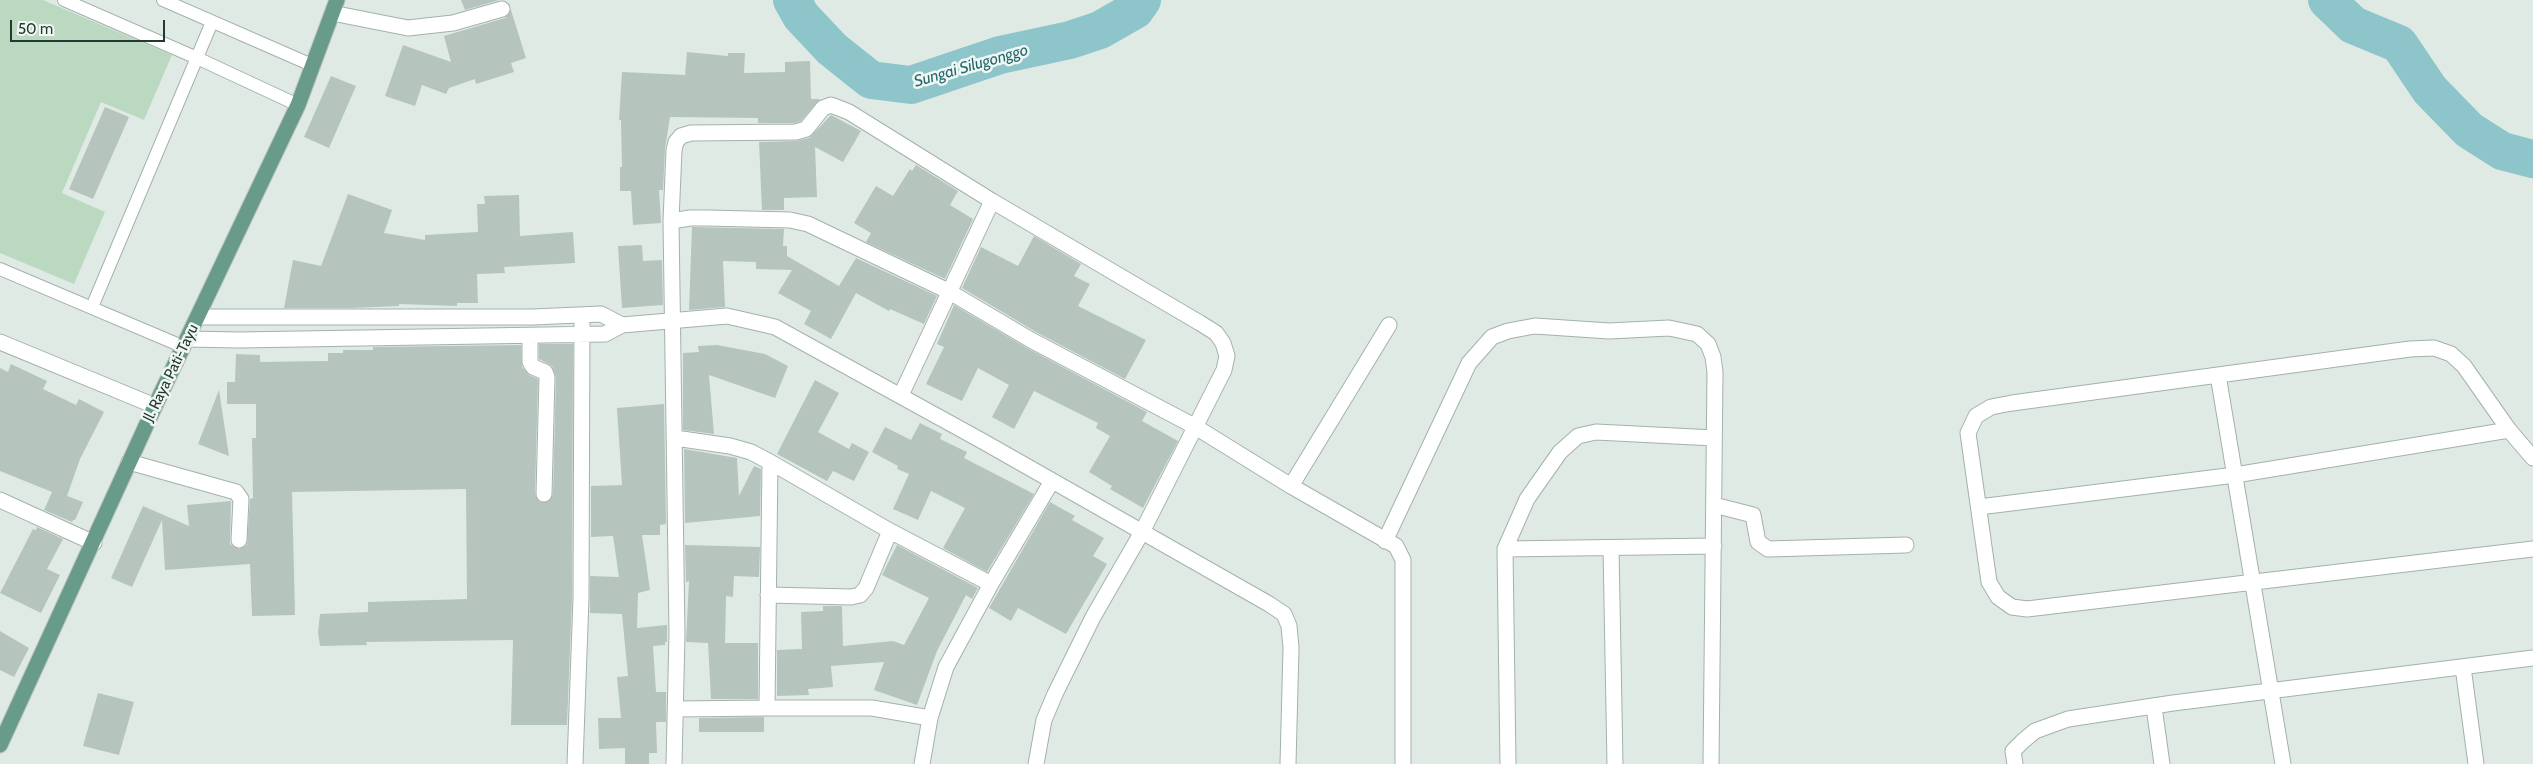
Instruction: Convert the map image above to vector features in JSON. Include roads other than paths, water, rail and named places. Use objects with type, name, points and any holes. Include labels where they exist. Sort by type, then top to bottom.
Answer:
[{"type":"main road","name":"Jl. Raya Pati-Tayu","points":[[0,745],[155,406],[298,105],[314,66],[334,6]]},
{"type":"street","points":[[334,6],[408,28],[453,23],[502,8]]},
{"type":"street","points":[[674,764],[676,709],[675,438],[671,221],[674,150],[676,142],[681,136],[691,133],[796,132],[806,128],[820,111],[831,105],[849,112],[992,201],[1216,333],[1223,343],[1227,356],[1226,363],[1142,532],[1093,618],[1055,694],[1044,720],[1036,764]]},
{"type":"street","points":[[901,395],[992,201]]},
{"type":"street","points":[[671,221],[690,218],[790,220],[808,224],[948,292],[1031,340],[1194,426],[1291,486],[1396,546],[1403,560],[1403,764]]},
{"type":"street","points":[[198,317],[503,317],[602,314],[622,325]]},
{"type":"street","points":[[575,764],[581,598],[582,315]]},
{"type":"street","points":[[186,343],[605,334],[622,325],[727,316],[774,327],[901,395],[1261,599],[1284,614],[1289,626],[1291,648],[1288,764]]},
{"type":"street","points":[[503,317],[504,336]]},
{"type":"street","points":[[1291,486],[1389,326]]},
{"type":"street","points":[[1385,541],[1469,363],[1492,337],[1508,331],[1535,326],[1609,331],[1669,328],[1697,334],[1708,344],[1713,357],[1714,546],[1711,764]]},
{"type":"street","points":[[530,336],[530,362],[533,366],[545,372],[547,377],[544,494]]},
{"type":"street","points":[[0,342],[155,406]]},
{"type":"street","points":[[2533,458],[2509,430],[2464,366],[2451,354],[2434,348],[2410,349],[1990,407],[1976,416],[1968,433],[1990,582],[1998,598],[2012,607],[2027,609],[2533,549]]},
{"type":"street","points":[[2218,375],[2283,764]]},
{"type":"street","points":[[1979,507],[2235,475],[2509,430]]},
{"type":"street","points":[[1508,764],[1505,549],[1527,499],[1560,452],[1578,436],[1596,432],[1714,438]]},
{"type":"street","points":[[675,438],[730,446],[752,452],[890,531],[991,584]]},
{"type":"street","points":[[129,462],[236,492],[242,499],[238,540]]},
{"type":"street","points":[[767,708],[770,462]]},
{"type":"street","points":[[922,764],[930,718],[946,667],[991,584],[1052,480]]},
{"type":"street","points":[[0,500],[94,543]]},
{"type":"street","points":[[1714,505],[1753,515],[1758,542],[1768,549],[1906,545]]},
{"type":"street","points":[[768,595],[851,598],[860,595],[866,588],[890,531]]},
{"type":"street","points":[[1505,549],[1714,546]]},
{"type":"street","points":[[1612,548],[1615,764]]},
{"type":"street","points":[[2015,764],[2013,751],[2035,731],[2068,719],[2272,690],[2533,658]]},
{"type":"street","points":[[2463,668],[2476,764]]},
{"type":"street","points":[[2154,707],[2162,764]]},
{"type":"street","points":[[676,709],[872,708],[930,718]]},
{"type":"lane","points":[[64,0],[197,58],[298,105]]},
{"type":"lane","points":[[163,0],[314,66]]},
{"type":"lane","points":[[92,307],[212,22]]},
{"type":"lane","points":[[0,268],[92,307],[186,343]]},
{"type":"waterway","name":"Sungai Silugonggo","points":[[792,0],[801,16],[832,49],[871,80],[911,85],[1000,55],[1070,40],[1100,30],[1135,10],[1142,0]]},
{"type":"waterway","name":"Sungai Silugonggo","points":[[2327,0],[2353,25],[2399,44],[2430,90],[2469,130],[2502,151],[2533,159]]}]
